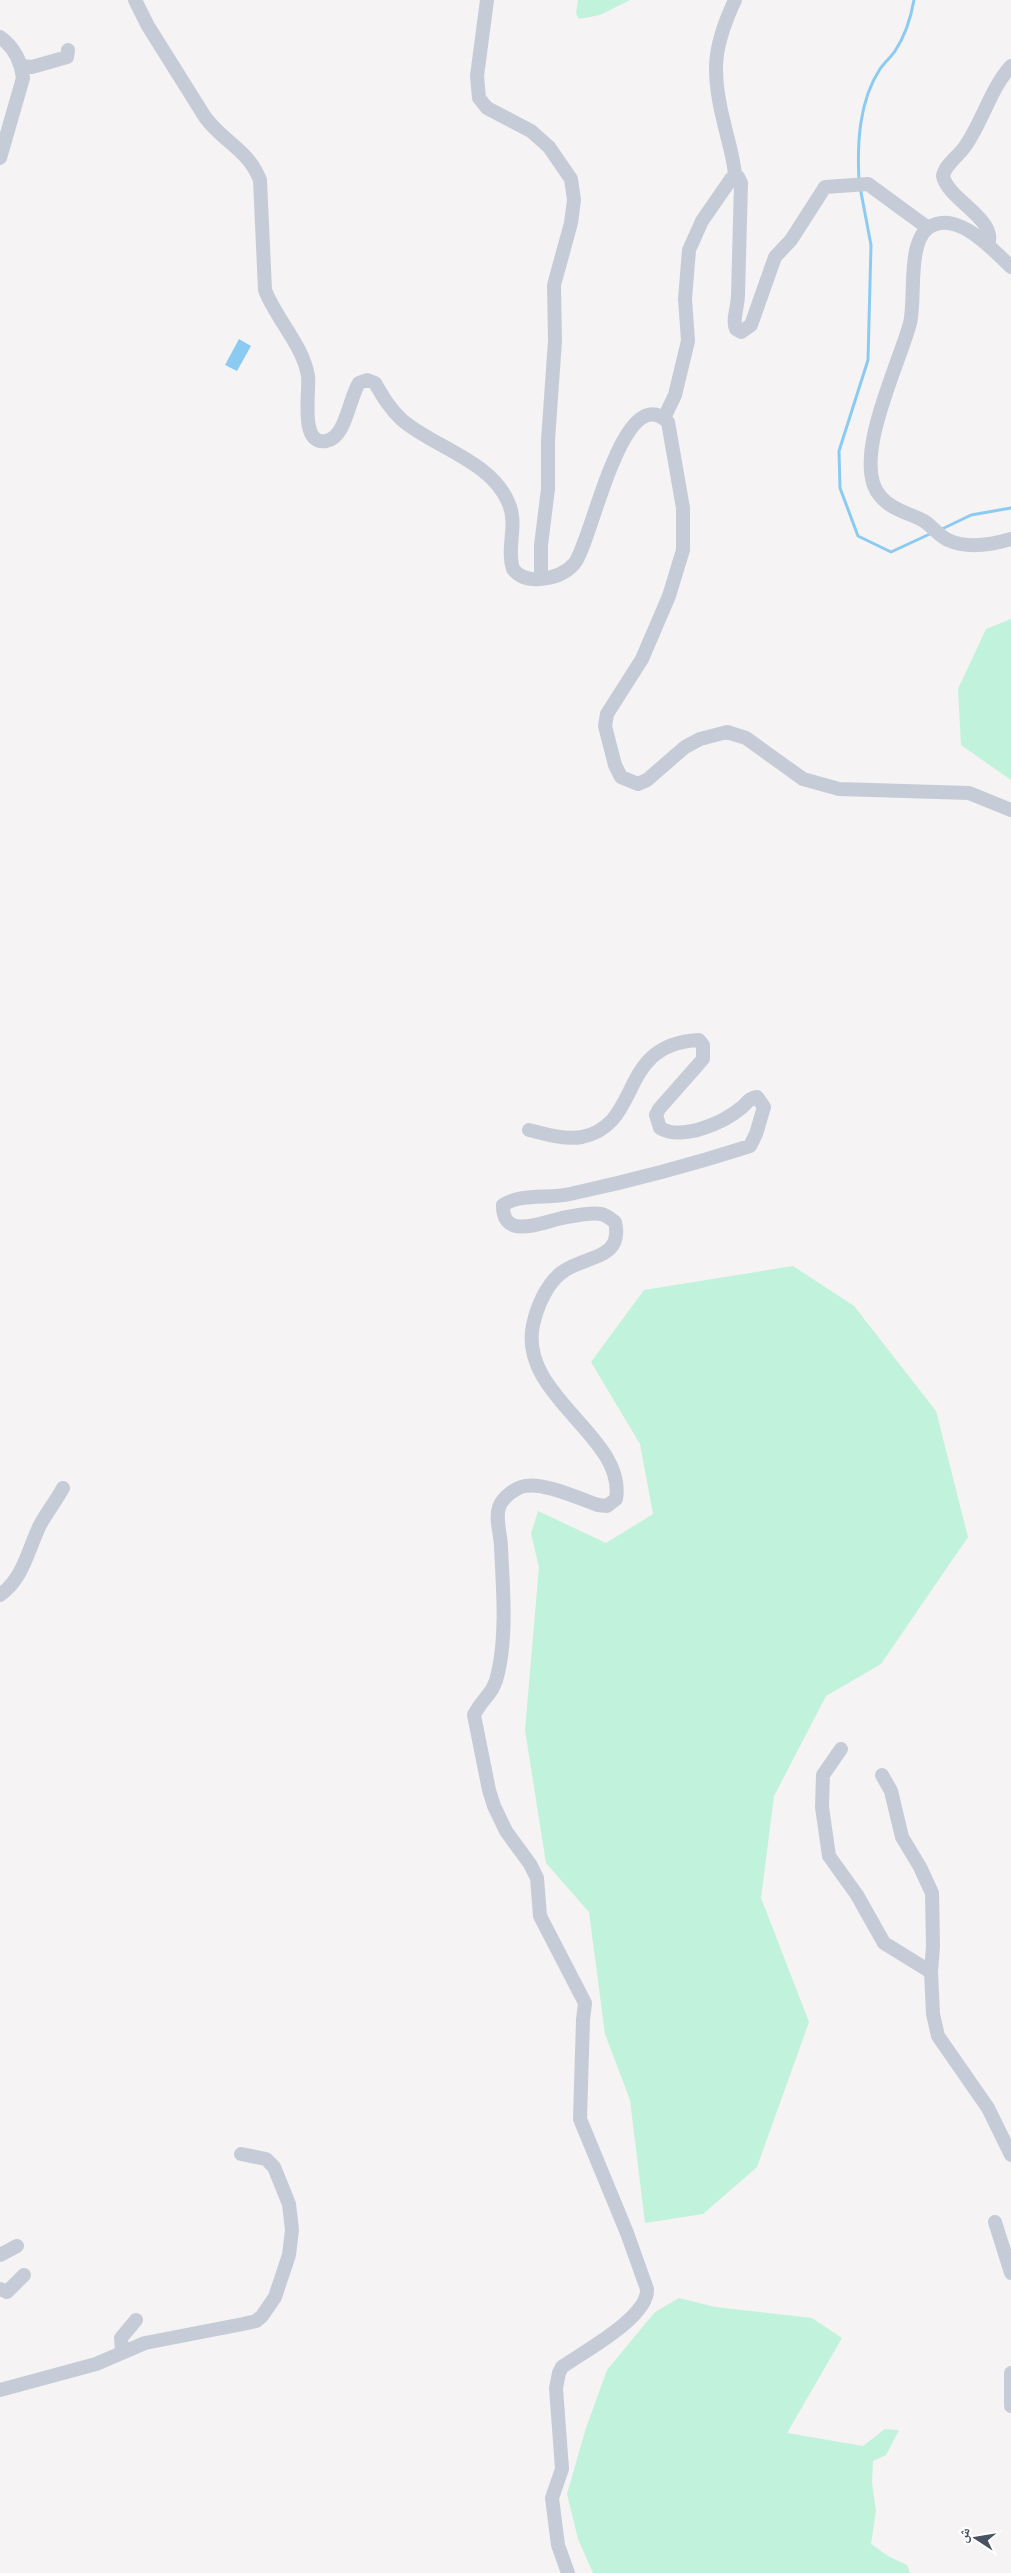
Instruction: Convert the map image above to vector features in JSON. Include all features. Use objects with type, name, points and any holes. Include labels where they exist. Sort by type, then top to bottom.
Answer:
[{"type":"street","points":[[135,0],[148,26],[205,118],[213,129],[248,156],[260,180],[265,290],[306,367],[309,388],[308,426],[314,438],[326,441],[338,434],[359,384],[367,380],[375,383],[383,398],[403,420],[474,465],[492,480],[506,497],[512,515],[510,554],[513,569],[525,578],[541,579],[559,575],[578,557],[618,451],[632,425],[642,416],[648,414],[664,418],[670,426],[684,508],[684,550],[669,596],[642,659],[607,714],[605,726],[615,765],[621,777],[638,784],[647,780],[685,747],[712,734],[727,732],[746,738],[803,779],[823,786],[839,789],[969,793],[1011,810]]},
{"type":"street","points":[[488,0],[477,76],[479,98],[487,108],[531,131],[549,147],[571,179],[574,200],[571,223],[554,285],[555,341],[548,440],[548,489],[541,545],[541,579]]},
{"type":"street","points":[[735,0],[719,38],[716,62],[720,107],[736,176],[740,178],[741,184],[736,330],[741,332],[752,325],[775,257],[791,240],[821,190],[825,187],[868,184],[928,228]]},
{"type":"street","points":[[0,37],[15,52],[21,66],[23,78],[20,94],[0,158]]},
{"type":"street","points":[[21,66],[32,67],[67,57],[68,50]]},
{"type":"street","points":[[988,245],[990,237],[987,228],[947,185],[942,176],[944,170],[959,155],[973,134],[1002,76],[1011,66]]},
{"type":"street","points":[[664,418],[675,395],[688,341],[685,292],[691,243],[722,189],[736,176]]},
{"type":"street","points":[[1011,267],[971,231],[960,226],[949,224],[928,228],[921,238],[916,249],[910,323],[881,406],[870,471],[875,490],[886,503],[935,530],[946,539],[975,545],[1011,539]]},
{"type":"street","points":[[529,1130],[562,1137],[580,1137],[596,1132],[616,1116],[641,1068],[649,1059],[665,1046],[691,1040],[699,1040],[703,1045],[702,1060],[659,1109],[656,1115],[660,1128],[675,1134],[711,1126],[742,1108],[752,1097],[757,1097],[764,1107],[756,1134],[750,1146],[706,1160],[614,1184],[567,1195],[512,1199],[503,1205],[503,1214],[508,1222],[517,1227],[530,1226],[562,1218],[602,1214],[615,1222],[617,1236],[614,1244],[608,1251],[571,1266],[560,1274],[540,1302],[531,1332],[534,1359],[539,1371],[565,1408],[590,1434],[609,1464],[618,1486],[616,1499],[608,1506],[598,1505],[541,1486],[526,1486],[514,1490],[500,1505],[497,1520],[501,1547],[501,1658],[495,1688],[478,1707],[474,1715],[487,1783],[494,1806],[506,1831],[530,1864],[537,1878],[540,1916],[586,2003],[582,2020],[580,2119],[627,2233],[648,2295],[643,2305],[632,2316],[562,2366],[559,2372],[556,2388],[562,2469],[552,2498],[558,2545],[568,2573]]},
{"type":"street","points":[[0,1595],[10,1587],[25,1565],[40,1525],[63,1488]]},
{"type":"street","points":[[841,1749],[823,1774],[822,1807],[829,1856],[857,1895],[884,1944],[931,1972]]},
{"type":"street","points":[[882,1774],[891,1791],[902,1838],[920,1867],[932,1893],[933,1946],[931,1972],[933,2014],[938,2036],[988,2108],[1011,2155]]},
{"type":"street","points":[[0,2390],[96,2364],[145,2343],[256,2321],[262,2316],[275,2297],[289,2255],[292,2218],[279,2176],[274,2167],[266,2159],[241,2154]]},
{"type":"street","points":[[995,2222],[1011,2272]]},
{"type":"street","points":[[0,2256],[17,2246]]},
{"type":"street","points":[[0,2288],[7,2292],[24,2275]]},
{"type":"street","points":[[122,2349],[121,2338],[136,2320]]},
{"type":"street","points":[[1011,2373],[1011,2406]]},
{"type":"green space","points":[[578,0],[630,0],[600,15],[579,19],[576,14]]},
{"type":"green space","points":[[1011,619],[1011,780],[961,745],[958,689],[986,629]]},
{"type":"green space","points":[[793,1266],[854,1306],[936,1411],[968,1537],[881,1664],[826,1696],[774,1796],[761,1898],[809,2022],[757,2167],[703,2214],[645,2223],[630,2100],[605,2034],[589,1912],[546,1863],[525,1730],[539,1567],[531,1534],[538,1511],[606,1543],[653,1514],[640,1444],[591,1362],[644,1290]]},
{"type":"green space","points":[[679,2298],[715,2307],[812,2318],[842,2338],[787,2433],[863,2446],[885,2429],[899,2430],[886,2455],[873,2461],[872,2483],[876,2511],[871,2544],[888,2556],[907,2565],[910,2573],[593,2573],[578,2539],[567,2494],[586,2428],[607,2370],[655,2312]]},
{"type":"water","points":[[239,339],[251,346],[237,371],[225,365]]},
{"type":"waterway","points":[[859,181],[859,137],[864,108],[873,81],[902,39],[914,0]]},
{"type":"waterway","points":[[860,187],[871,245],[868,360],[839,451],[840,488],[858,536],[891,552],[932,533]]},
{"type":"waterway","points":[[940,530],[971,515],[1011,508]]}]
